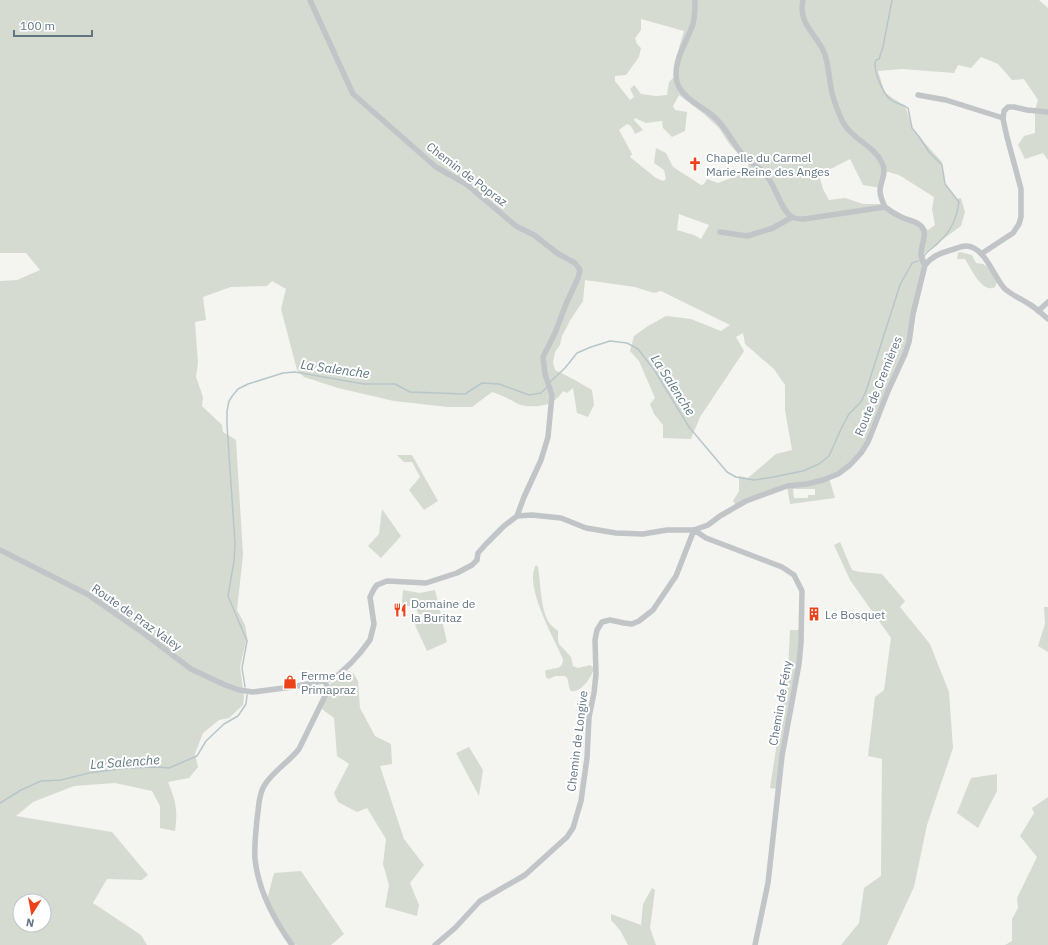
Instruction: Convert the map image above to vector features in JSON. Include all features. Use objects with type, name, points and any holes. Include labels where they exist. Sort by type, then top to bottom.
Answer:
[{"type":"street","name":"Chemin de Popraz","points":[[310,0],[353,94],[436,167],[466,184],[516,226],[534,235],[557,253],[575,263],[580,270],[555,333],[543,357],[545,374],[552,395],[548,437],[541,460],[517,516]]},
{"type":"street","points":[[695,0],[693,24],[682,48],[677,69],[677,81],[679,87],[686,95],[719,121],[748,161],[767,175],[786,211],[792,217],[804,219],[885,207]]},
{"type":"street","points":[[803,0],[801,9],[803,17],[823,50],[827,61],[832,93],[845,126],[856,138],[871,149],[882,162],[885,171],[880,189],[885,207],[923,228],[925,236],[920,254],[925,265],[928,260],[940,253],[963,247],[972,248],[981,254],[1006,290],[1048,319]]},
{"type":"street","points":[[918,95],[946,100],[1003,118]]},
{"type":"street","points":[[981,254],[1013,233],[1019,224],[1021,217],[1020,188],[1003,118],[1005,110],[1011,107],[1048,112]]},
{"type":"street","points":[[720,232],[747,236],[773,228],[792,217]]},
{"type":"street","name":"Route de Cremières","points":[[694,530],[708,525],[720,516],[746,501],[787,486],[807,484],[838,474],[850,465],[861,453],[868,442],[909,342],[913,314],[925,265]]},
{"type":"street","points":[[1038,311],[1048,302]]},
{"type":"street","points":[[517,516],[532,515],[561,518],[586,528],[616,533],[643,534],[667,530],[694,530]]},
{"type":"street","name":"Route de Praz Valey","points":[[0,550],[87,594],[186,665],[207,677],[244,691],[264,691],[325,681],[337,676],[351,663],[370,640],[374,624],[370,597],[377,585],[387,581],[426,583],[457,573],[472,565],[477,560],[478,553],[486,544],[504,526],[517,516]]},
{"type":"street","name":"Chemin de Longive","points":[[435,945],[455,928],[480,901],[505,888],[529,872],[567,836],[573,828],[581,801],[587,758],[589,717],[596,674],[595,640],[597,630],[602,622],[610,620],[632,624],[639,621],[653,610],[676,576],[694,530]]},
{"type":"street","name":"Chemin de Fény","points":[[694,530],[706,538],[786,570],[796,578],[802,591],[799,664],[782,756],[768,883],[755,945]]},
{"type":"street","points":[[292,945],[286,937],[267,900],[259,877],[255,858],[255,848],[259,805],[262,790],[265,784],[295,755],[303,741],[326,694],[327,687],[325,681]]},
{"type":"shaded area","points":[[0,0],[1039,0],[1048,8],[1048,160],[1043,153],[1025,159],[1018,145],[1024,136],[1035,133],[1035,110],[1038,100],[1024,79],[1012,80],[998,64],[981,57],[971,68],[958,65],[954,73],[902,69],[878,71],[885,93],[905,106],[913,130],[942,162],[945,185],[956,199],[961,198],[965,212],[961,226],[924,254],[928,264],[909,342],[868,442],[850,465],[829,478],[835,498],[790,504],[787,486],[737,506],[733,501],[739,491],[739,476],[748,478],[776,454],[792,450],[785,410],[785,385],[774,369],[745,344],[743,333],[736,337],[744,351],[700,417],[691,439],[663,438],[663,425],[654,414],[650,404],[655,398],[639,361],[630,351],[634,336],[666,316],[691,319],[721,331],[730,325],[661,291],[654,293],[635,287],[585,280],[583,301],[562,336],[560,345],[555,352],[553,363],[555,370],[592,390],[594,405],[588,417],[577,413],[573,388],[567,393],[563,391],[555,400],[542,405],[532,406],[518,404],[492,392],[472,407],[448,407],[394,401],[338,388],[304,377],[297,370],[281,309],[286,289],[272,281],[267,286],[231,287],[203,297],[206,320],[195,322],[198,363],[196,377],[203,397],[202,406],[222,425],[223,432],[236,440],[243,555],[237,610],[245,625],[248,642],[246,641],[240,667],[244,697],[243,705],[229,718],[219,720],[203,733],[195,754],[198,767],[189,778],[168,782],[176,806],[175,831],[160,828],[160,806],[152,791],[115,783],[74,786],[33,802],[16,816],[112,832],[148,875],[142,880],[107,879],[93,903],[141,935],[147,945],[0,945],[0,281],[17,280],[40,270],[26,253],[0,253]],"holes":[[[641,19],[684,31],[676,58],[674,77],[669,82],[667,95],[656,96],[641,94],[634,85],[630,89],[634,97],[630,100],[615,81],[615,76],[626,75],[639,57],[641,48],[637,44],[635,38],[641,30]],[[679,95],[704,114],[719,128],[730,145],[749,165],[747,167],[747,172],[718,183],[707,179],[704,184],[701,185],[673,167],[666,153],[656,148],[654,163],[664,170],[666,179],[663,181],[656,178],[630,157],[632,154],[619,130],[627,124],[631,126],[635,134],[643,130],[634,120],[635,118],[646,123],[662,121],[663,128],[672,137],[685,131],[687,112],[675,110],[673,106]],[[850,159],[863,185],[881,188],[885,171],[899,175],[934,197],[932,209],[935,225],[928,230],[920,223],[881,204],[863,204],[845,198],[829,200],[823,189],[819,175]],[[679,214],[709,225],[701,239],[694,235],[677,230]],[[793,489],[815,489],[815,495],[808,495],[808,498],[794,498]]]},
{"type":"shaded area","points":[[960,252],[972,255],[976,263],[983,264],[994,271],[997,282],[995,287],[990,288],[981,284],[965,259],[957,259],[958,253]]},
{"type":"shaded area","points":[[397,455],[412,455],[438,501],[424,510],[409,490],[420,477],[412,462],[404,462]]},
{"type":"shaded area","points":[[382,509],[401,536],[381,558],[368,546],[379,534]]},
{"type":"shaded area","points":[[840,542],[852,570],[882,574],[905,601],[900,607],[930,644],[949,692],[953,748],[927,825],[914,887],[887,945],[841,945],[859,923],[864,888],[881,876],[882,759],[868,756],[875,697],[884,690],[891,638],[850,580],[834,545]]},
{"type":"shaded area","points":[[536,565],[538,567],[545,613],[551,625],[558,631],[559,644],[571,657],[573,666],[578,668],[590,665],[594,668],[586,684],[579,690],[571,691],[565,676],[555,676],[549,679],[546,677],[545,671],[559,667],[563,663],[563,659],[537,599],[533,574]]},
{"type":"shaded area","points":[[403,590],[420,593],[435,590],[447,642],[427,651],[415,625],[426,618],[423,613],[419,615],[416,609],[402,603]]},
{"type":"shaded area","points":[[1044,607],[1048,607],[1048,652],[1038,646],[1045,624]]},
{"type":"shaded area","points":[[790,630],[802,630],[778,789],[770,788],[788,671]]},
{"type":"shaded area","points":[[349,671],[354,674],[358,681],[360,708],[375,736],[391,744],[392,764],[380,766],[404,839],[424,865],[410,883],[419,905],[417,916],[385,907],[389,885],[383,864],[386,839],[367,808],[357,812],[338,802],[334,793],[349,764],[337,756],[334,718],[322,709],[329,685]]},
{"type":"shaded area","points":[[469,747],[483,770],[479,796],[456,753]]},
{"type":"shaded area","points":[[997,774],[997,791],[978,828],[957,813],[971,778]]},
{"type":"shaded area","points":[[1048,797],[1048,945],[1005,945],[1012,941],[1012,919],[1018,908],[1017,898],[1037,857],[1020,836],[1034,813],[1032,808]]},
{"type":"shaded area","points":[[301,871],[344,934],[331,945],[291,944],[267,900],[274,873]]},
{"type":"shaded area","points":[[652,888],[655,890],[650,928],[656,945],[628,945],[620,930],[611,920],[611,914],[641,925],[643,904]]},
{"type":"waterway","name":"La Salenche","points":[[892,0],[883,47],[879,59],[876,60],[875,64],[877,75],[888,97],[908,108],[912,128],[929,152],[942,165],[945,184],[959,202],[957,213],[950,228],[944,237],[924,256]]},
{"type":"waterway","name":"La Salenche","points":[[550,382],[565,368],[577,353],[610,341],[627,343],[638,349],[655,371],[689,427],[727,472],[736,477],[754,480],[803,471],[819,464],[829,456],[849,414],[861,402],[866,391],[900,285],[912,263],[918,261]]},
{"type":"waterway","name":"La Salenche","points":[[245,687],[242,668],[247,641],[228,596],[234,561],[235,543],[227,411],[229,401],[238,389],[248,384],[283,373],[295,372],[364,384],[395,384],[410,392],[465,394],[482,383],[499,384],[529,395],[541,393],[547,387]]},
{"type":"waterway","name":"La Salenche","points":[[0,803],[21,790],[41,781],[61,780],[89,773],[127,768],[169,768],[197,756],[206,741],[224,724],[238,716],[246,704],[247,695]]},
{"type":"place","name":"Chapelle du Carmel Marie-Reine des Anges","points":[[695,164]]},
{"type":"place","name":"Domaine de la Buritaz","points":[[400,610]]},
{"type":"place","name":"Le Bosquet","points":[[814,614]]},
{"type":"place","name":"Ferme de Primapraz","points":[[290,682]]}]
